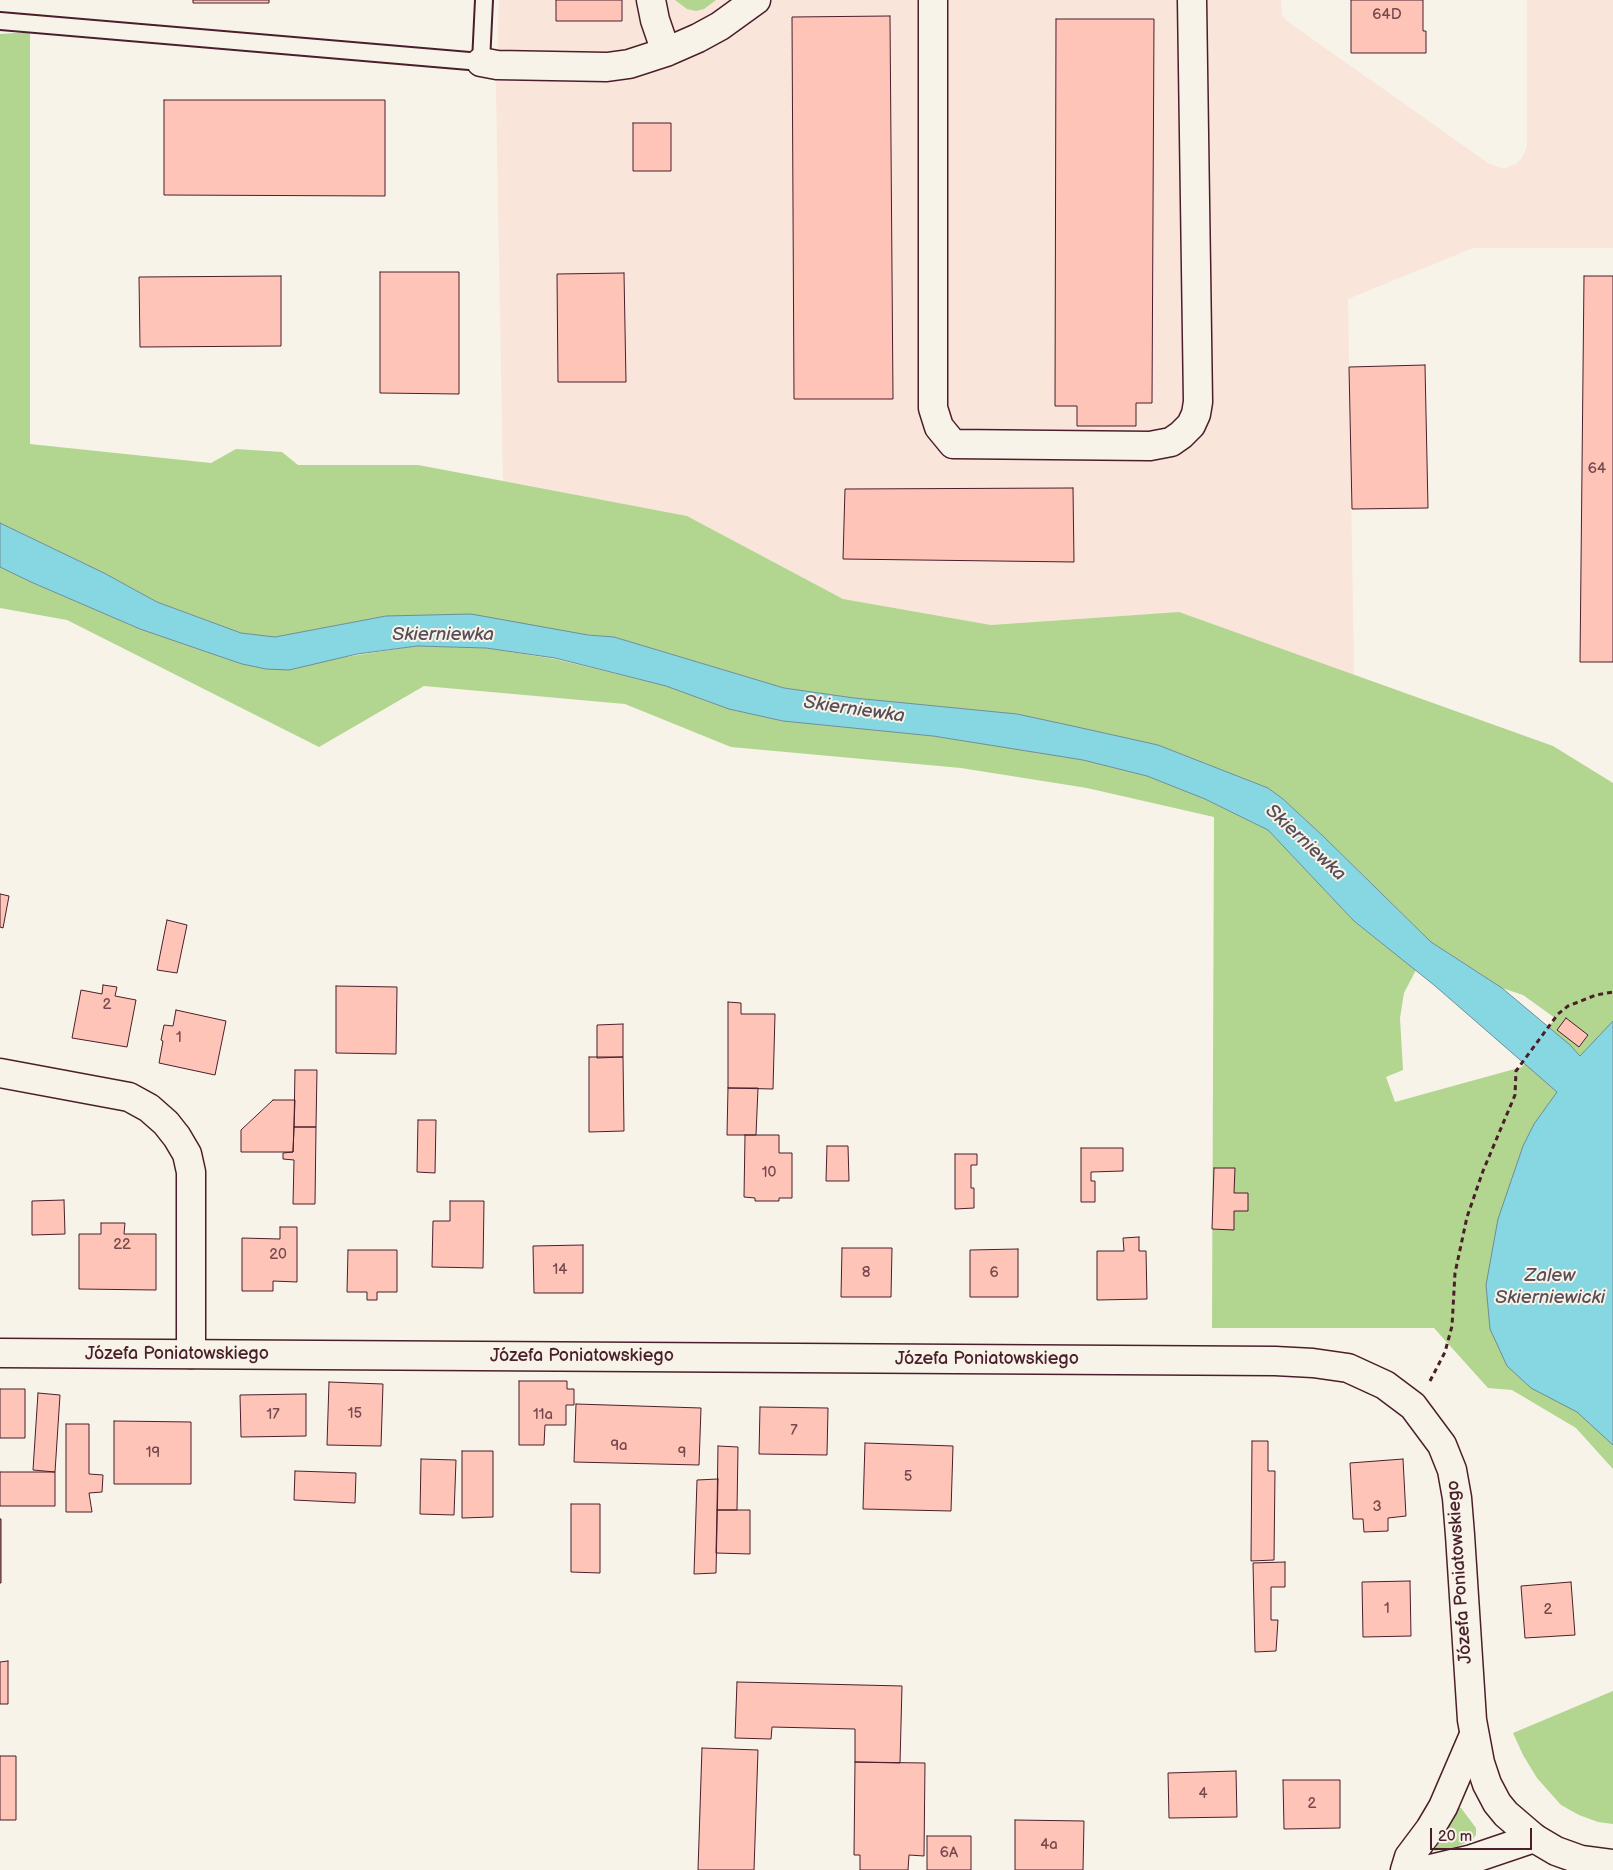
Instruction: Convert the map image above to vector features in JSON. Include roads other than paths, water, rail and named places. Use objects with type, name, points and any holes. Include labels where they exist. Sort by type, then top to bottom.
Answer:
[{"type":"street","points":[[651,0],[655,20],[666,52]]},
{"type":"street","points":[[481,62],[497,65],[608,68],[629,64],[666,52],[698,38],[720,26],[756,0]]},
{"type":"street","points":[[932,0],[933,408],[939,427],[953,444],[1150,446],[1170,442],[1181,435],[1194,419],[1198,402],[1192,0]]},
{"type":"street","points":[[0,1072],[130,1096],[149,1108],[166,1123],[177,1137],[187,1154],[191,1172],[191,1354]]},
{"type":"street","name":"Józefa Poniatowskiego","points":[[0,1353],[1304,1362],[1348,1368],[1385,1385],[1413,1406],[1442,1445],[1452,1470],[1457,1498],[1468,1682],[1474,1735],[1487,1784],[1497,1803],[1506,1814],[1534,1838],[1556,1851],[1581,1860],[1613,1864]]},
{"type":"street","points":[[1405,1870],[1409,1857],[1430,1829],[1443,1807],[1474,1735]]},
{"type":"street","points":[[1426,1870],[1472,1859],[1534,1838]]},
{"type":"lane","points":[[0,21],[481,62],[484,0]]},
{"type":"water","points":[[0,523],[104,573],[157,602],[241,633],[275,637],[386,616],[471,614],[588,635],[614,637],[784,688],[854,698],[1017,714],[1068,725],[1158,745],[1268,788],[1283,799],[1324,837],[1431,942],[1502,988],[1570,1045],[1580,1056],[1613,1021],[1613,1445],[1577,1412],[1531,1388],[1507,1366],[1490,1329],[1486,1285],[1498,1219],[1523,1146],[1534,1124],[1557,1092],[1434,985],[1354,921],[1268,830],[1205,799],[1147,776],[1083,760],[933,736],[783,721],[729,709],[666,686],[555,658],[486,648],[417,646],[357,654],[289,670],[266,669],[242,664],[140,629],[0,567]]},
{"type":"water label","name":"Skierniewka","points":[[443,635]]},
{"type":"water label","name":"Skierniewka","points":[[854,710]]},
{"type":"water label","name":"Skierniewka","points":[[1305,843]]},
{"type":"water label","name":"Zalew Skierniewicki","points":[[1550,1287]]}]
